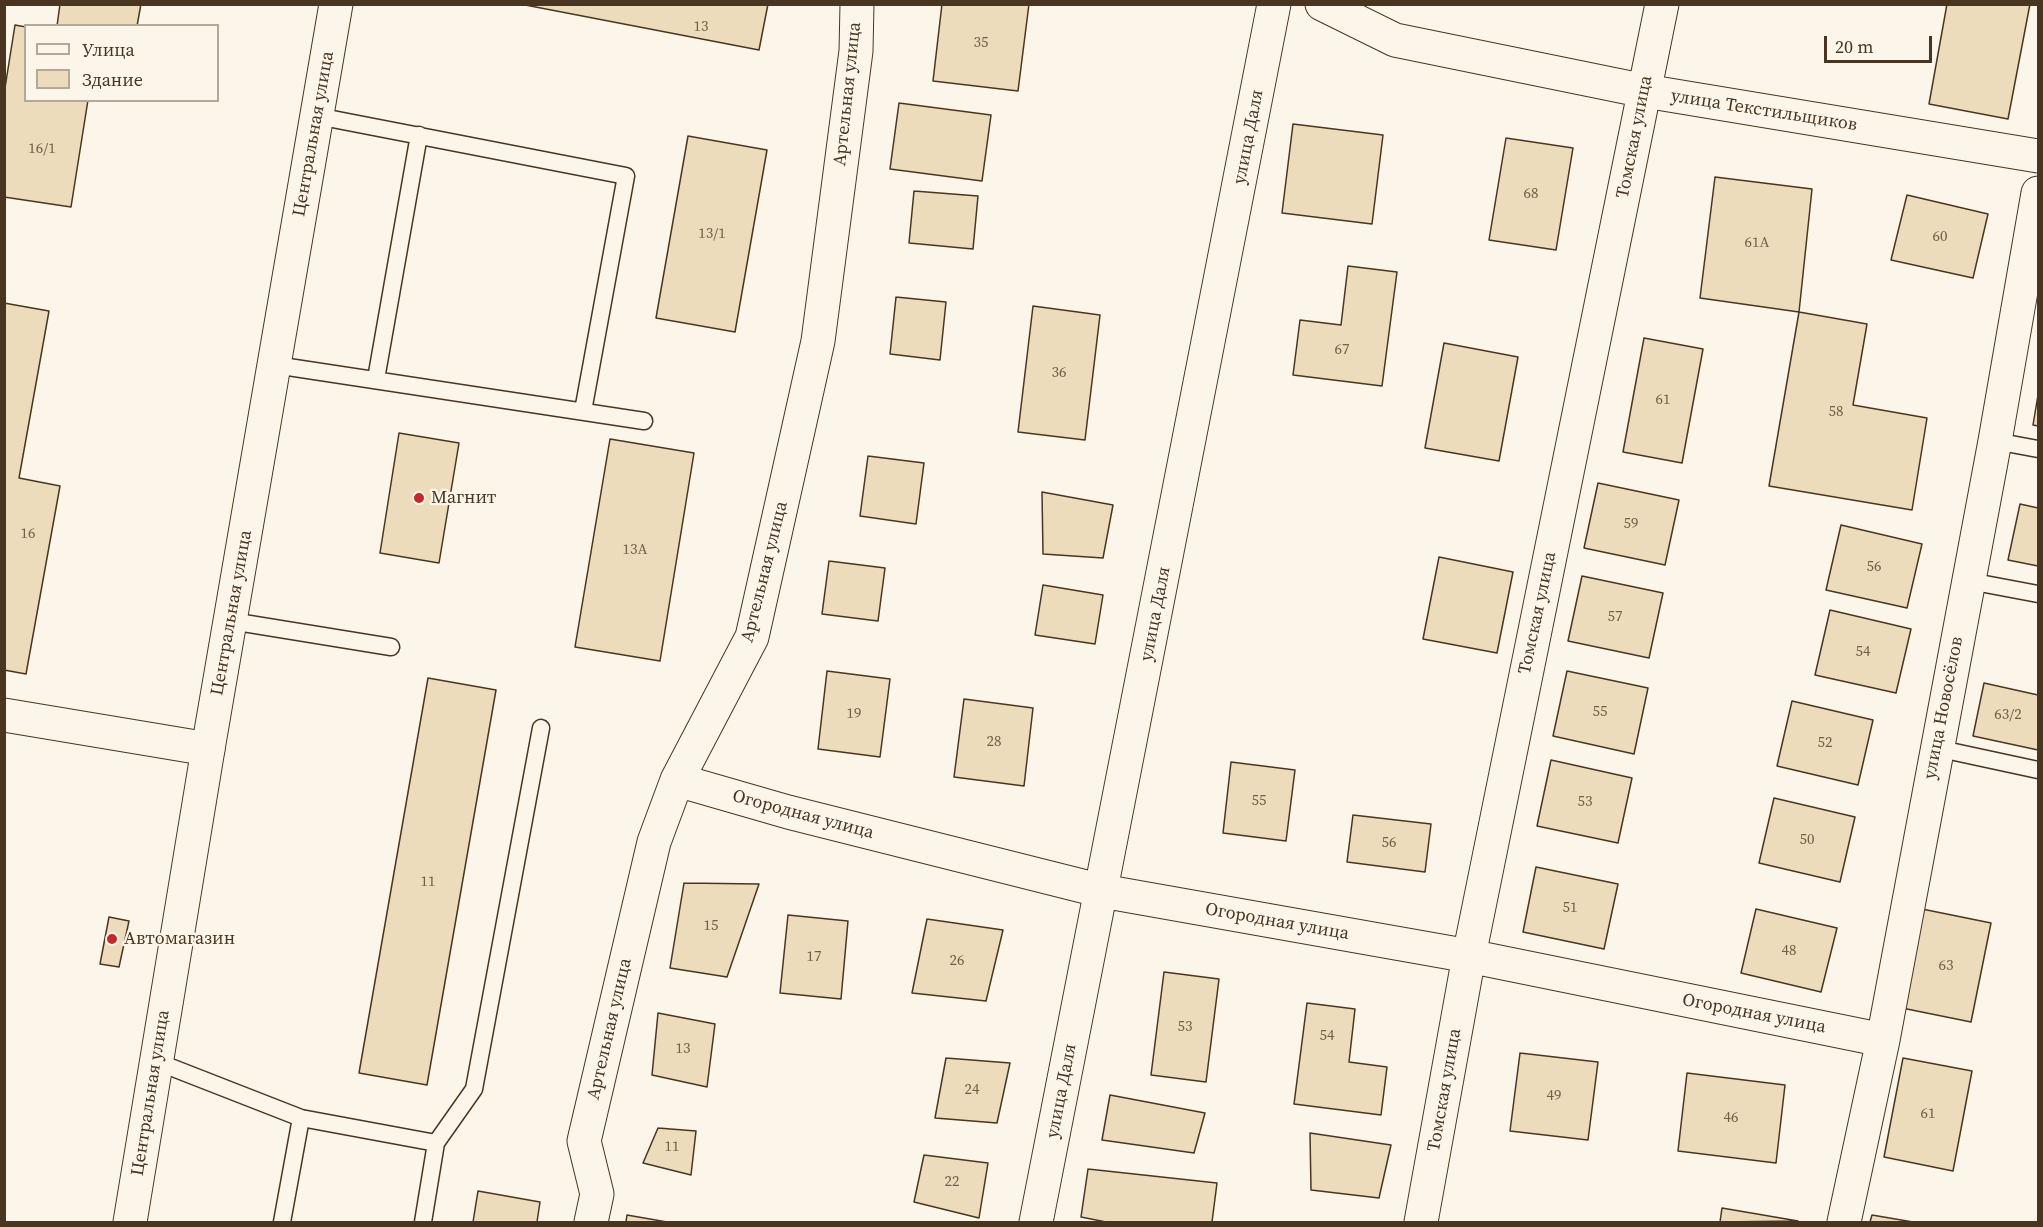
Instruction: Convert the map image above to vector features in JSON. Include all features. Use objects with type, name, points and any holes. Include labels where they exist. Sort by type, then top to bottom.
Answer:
[{"type":"street","name":"Центральная улица","points":[[130,1222],[155,1061],[336,4]]},
{"type":"street","name":"Артельная улица","points":[[591,1222],[597,1194],[584,1141],[654,842],[677,780],[752,637],[818,341],[856,51],[857,4]]},
{"type":"street","name":"улица Даля","points":[[1036,1222],[1274,4]]},
{"type":"street","name":"улица Текстильщиков","points":[[1322,4],[1395,40],[1645,92],[2038,156]]},
{"type":"street","name":"Томская улица","points":[[1421,1222],[1468,956],[1662,4]]},
{"type":"street","name":"улица Новосёлов","points":[[1845,1222],[1969,581],[2038,193]]},
{"type":"street","points":[[4,715],[208,749]]},
{"type":"street","name":"Огородная улица","points":[[677,780],[788,812],[1102,891],[1468,956],[1882,1040]]},
{"type":"lane","points":[[317,116],[626,176],[583,411]]},
{"type":"lane","points":[[376,379],[419,135]]},
{"type":"lane","points":[[274,365],[644,421]]},
{"type":"lane","points":[[1995,441],[2038,449]]},
{"type":"lane","points":[[1969,581],[2038,594]]},
{"type":"lane","points":[[231,621],[391,646]]},
{"type":"lane","points":[[423,1222],[436,1143],[474,1089],[541,728]]},
{"type":"lane","points":[[1936,748],[2038,770]]},
{"type":"lane","points":[[155,1061],[301,1118],[436,1143]]},
{"type":"lane","points":[[282,1222],[301,1118]]},
{"type":"building","points":[[60,4],[141,4],[137,24],[57,24]]},
{"type":"building","points":[[520,4],[768,4],[759,50]]},
{"type":"building","points":[[942,4],[1029,4],[1018,91],[933,81]]},
{"type":"building","points":[[1947,4],[2030,4],[2008,119],[1929,104]]},
{"type":"building","points":[[15,25],[24,27],[24,102],[88,102],[71,207],[4,197],[4,94]]},
{"type":"building","points":[[899,103],[991,115],[982,181],[890,169]]},
{"type":"building","points":[[1293,124],[1383,135],[1372,224],[1282,213]]},
{"type":"building","points":[[688,136],[767,150],[735,332],[656,318]]},
{"type":"building","points":[[1506,138],[1573,148],[1556,250],[1489,240]]},
{"type":"building","points":[[1715,177],[1812,189],[1799,312],[1700,298]]},
{"type":"building","points":[[914,191],[978,196],[973,249],[909,243]]},
{"type":"building","points":[[1907,195],[1988,214],[1973,278],[1891,260]]},
{"type":"building","points":[[1348,266],[1397,272],[1382,386],[1293,375],[1300,320],[1341,325]]},
{"type":"building","points":[[896,297],[946,302],[940,360],[890,354]]},
{"type":"building","points":[[4,303],[49,311],[19,478],[60,486],[26,674],[4,670]]},
{"type":"building","points":[[1033,306],[1100,315],[1085,440],[1018,432]]},
{"type":"building","points":[[1799,312],[1867,324],[1853,405],[1927,418],[1912,510],[1769,486]]},
{"type":"building","points":[[1644,338],[1703,349],[1682,463],[1623,452]]},
{"type":"building","points":[[1444,343],[1518,357],[1499,461],[1425,448]]},
{"type":"building","points":[[2038,395],[2038,426],[2033,425]]},
{"type":"building","name":"Магнит","points":[[399,433],[459,443],[439,563],[380,553]]},
{"type":"building","points":[[610,439],[694,453],[660,661],[575,647]]},
{"type":"building","points":[[868,456],[924,463],[916,524],[860,516]]},
{"type":"building","points":[[1598,483],[1679,500],[1665,565],[1584,548]]},
{"type":"building","points":[[1042,492],[1113,505],[1103,558],[1043,554]]},
{"type":"building","points":[[2020,504],[2038,508],[2038,566],[2008,560]]},
{"type":"building","points":[[1841,525],[1922,544],[1907,608],[1826,590]]},
{"type":"building","points":[[1439,557],[1513,572],[1497,653],[1423,639]]},
{"type":"building","points":[[829,561],[885,568],[878,621],[822,614]]},
{"type":"building","points":[[1582,576],[1663,593],[1649,658],[1568,641]]},
{"type":"building","points":[[1043,585],[1103,595],[1095,644],[1035,635]]},
{"type":"building","points":[[1830,610],[1911,629],[1896,693],[1815,675]]},
{"type":"building","points":[[827,671],[890,679],[880,757],[818,749]]},
{"type":"building","points":[[1567,671],[1648,688],[1634,754],[1553,736]]},
{"type":"building","points":[[428,678],[496,690],[427,1085],[359,1073]]},
{"type":"building","points":[[1984,683],[2038,695],[2038,750],[1973,736]]},
{"type":"building","points":[[964,699],[1033,708],[1024,786],[954,777]]},
{"type":"building","points":[[1792,701],[1873,720],[1858,785],[1777,766]]},
{"type":"building","points":[[1551,760],[1632,778],[1618,843],[1537,826]]},
{"type":"building","points":[[1231,762],[1295,770],[1286,841],[1223,833]]},
{"type":"building","points":[[1774,798],[1855,817],[1840,882],[1759,863]]},
{"type":"building","points":[[1353,815],[1431,824],[1425,872],[1347,862]]},
{"type":"building","points":[[1536,867],[1618,884],[1604,949],[1523,932]]},
{"type":"building","points":[[684,883],[759,884],[727,977],[670,968]]},
{"type":"building","points":[[1756,909],[1837,928],[1821,992],[1741,973]]},
{"type":"building","points":[[1922,909],[1991,923],[1971,1022],[1902,1008]]},
{"type":"building","points":[[788,915],[848,921],[841,999],[780,993]]},
{"type":"building","points":[[109,917],[129,921],[119,967],[100,964]]},
{"type":"building","points":[[927,919],[1003,930],[986,1001],[912,993]]},
{"type":"building","points":[[1164,972],[1219,979],[1206,1082],[1151,1075]]},
{"type":"building","points":[[1307,1003],[1355,1009],[1349,1062],[1387,1067],[1381,1115],[1294,1104]]},
{"type":"building","points":[[658,1013],[715,1024],[707,1087],[652,1075]]},
{"type":"building","points":[[1520,1053],[1598,1062],[1588,1140],[1510,1131]]},
{"type":"building","points":[[946,1058],[1010,1063],[997,1123],[935,1118]]},
{"type":"building","points":[[1903,1058],[1972,1071],[1953,1171],[1884,1157]]},
{"type":"building","points":[[1687,1073],[1785,1085],[1776,1163],[1678,1151]]},
{"type":"building","points":[[1110,1095],[1205,1113],[1194,1153],[1102,1140]]},
{"type":"building","points":[[658,1128],[696,1131],[691,1175],[643,1163]]},
{"type":"building","points":[[1310,1133],[1391,1145],[1379,1198],[1311,1190]]},
{"type":"building","points":[[924,1155],[988,1163],[979,1218],[914,1202]]},
{"type":"building","points":[[1088,1169],[1217,1183],[1212,1222],[1106,1222],[1081,1217]]},
{"type":"building","points":[[478,1191],[540,1202],[537,1222],[473,1222]]},
{"type":"building","points":[[1722,1208],[1798,1221],[1720,1222]]},
{"type":"building","points":[[627,1215],[667,1222],[626,1222]]},
{"type":"building","points":[[1872,1215],[1913,1222],[1870,1222]]},
{"type":"place","name":"Магнит","points":[[419,498]]},
{"type":"place","name":"Автомагазин","points":[[112,939]]}]
